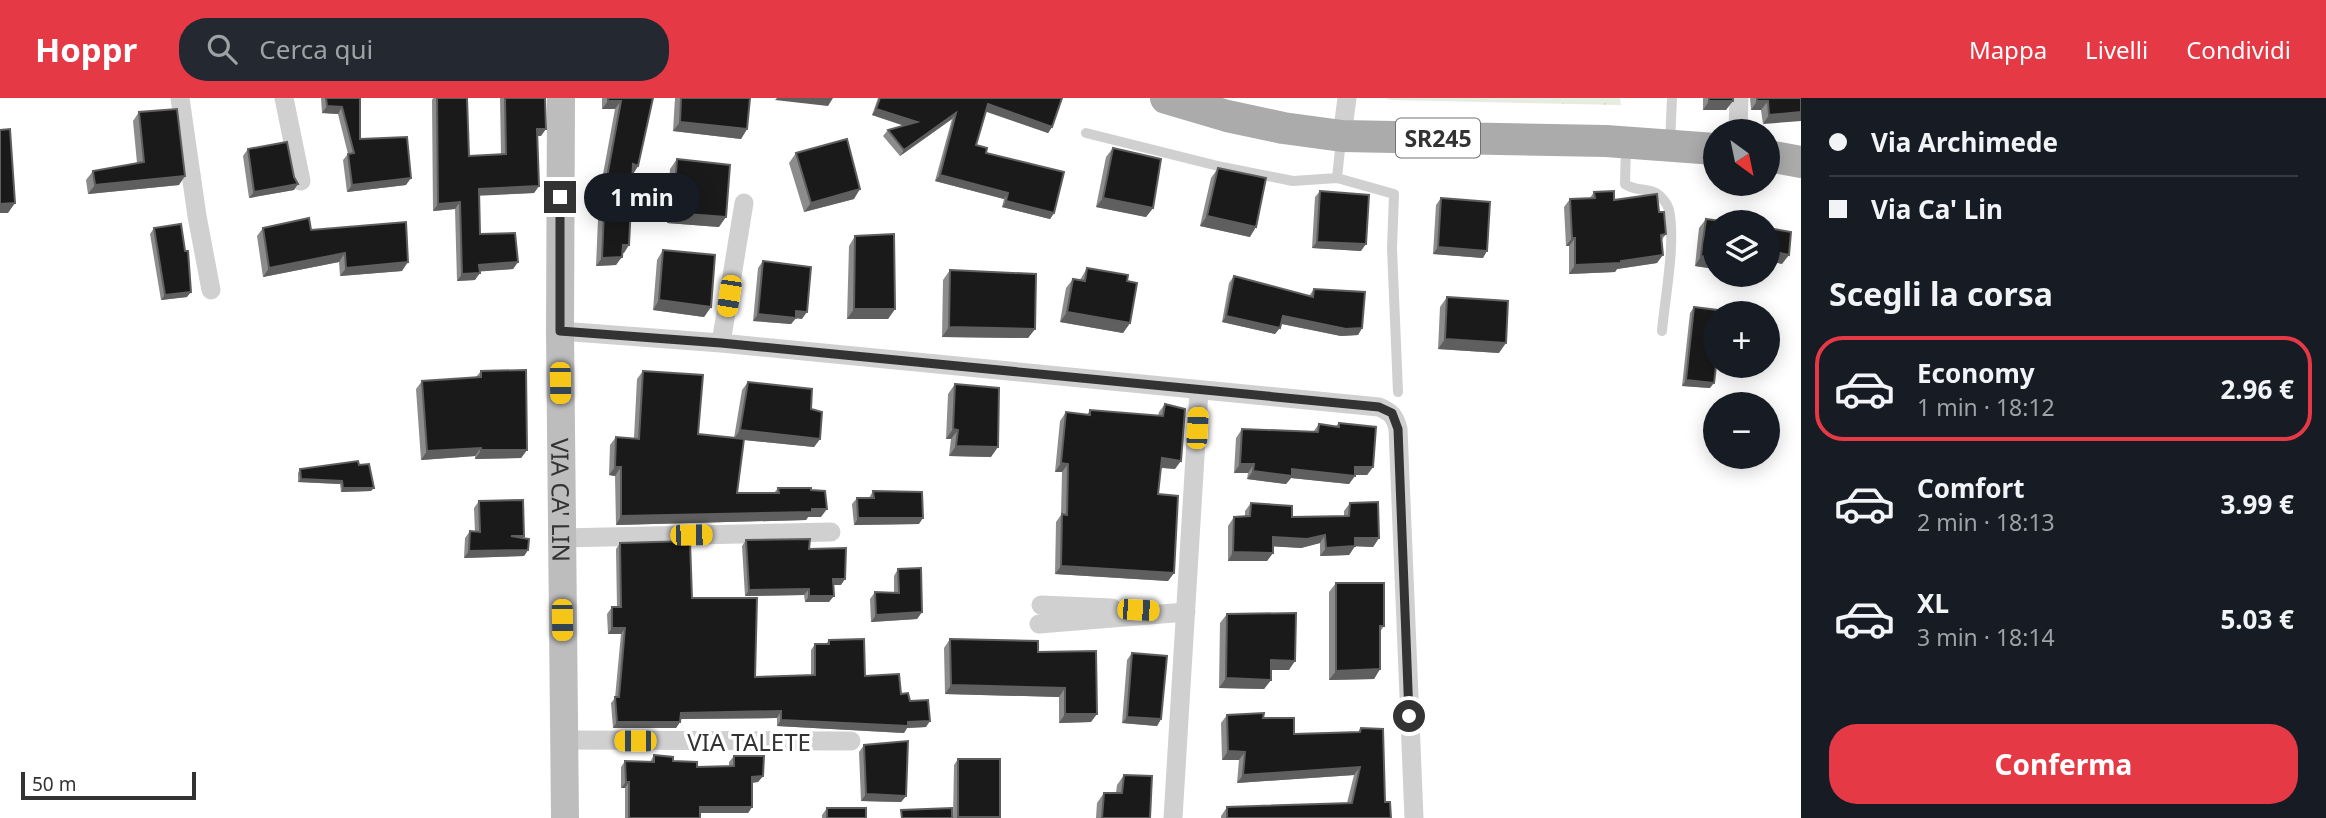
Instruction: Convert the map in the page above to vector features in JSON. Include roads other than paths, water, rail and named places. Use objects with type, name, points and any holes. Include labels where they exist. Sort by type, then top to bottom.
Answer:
[{"type":"main road","name":"SR245","points":[[1180,100],[1283,128],[1342,136],[1626,142],[1703,148]]},
{"type":"main road","points":[[1780,158],[1801,162]]},
{"type":"street","points":[[180,98],[211,290]]},
{"type":"street","points":[[284,98],[301,181]]},
{"type":"street","name":"VIA CA' LIN","points":[[561,98],[561,538],[565,818]]},
{"type":"street","points":[[1342,136],[1346,98]]},
{"type":"street","points":[[1738,98],[1738,119]]},
{"type":"street","points":[[721,343],[744,203]]},
{"type":"street","points":[[560,331],[721,343],[1379,407],[1392,413],[1398,429],[1414,818]]},
{"type":"street","points":[[1173,818],[1199,391]]},
{"type":"street","points":[[561,538],[831,532]]},
{"type":"street","points":[[1040,615],[1186,612]]},
{"type":"street","name":"VIA TALETE","points":[[564,740],[851,741]]},
{"type":"lane","points":[[1670,145],[1672,98]]},
{"type":"lane","points":[[1086,133],[1222,167],[1293,181],[1336,178],[1394,194],[1392,248],[1398,391]]},
{"type":"lane","points":[[1336,178],[1342,136]]},
{"type":"lane","points":[[1626,142],[1625,184],[1630,188],[1655,193],[1662,198],[1668,209],[1670,243],[1662,331]]}]
